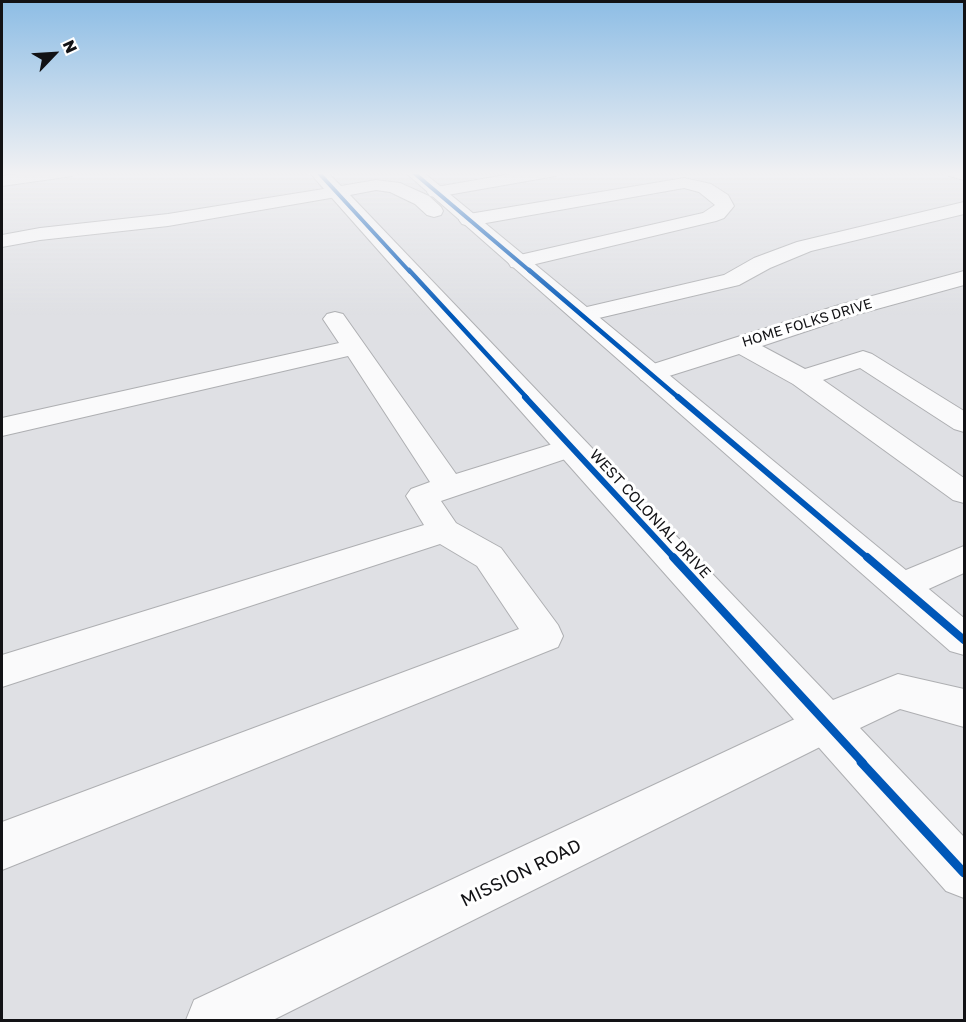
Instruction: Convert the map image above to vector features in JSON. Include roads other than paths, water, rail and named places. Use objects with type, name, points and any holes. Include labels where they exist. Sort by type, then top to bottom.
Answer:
[{"type":"main road","points":[[2,241],[40,234],[170,220]]},
{"type":"main road","name":"WEST COLONIAL DRIVE","points":[[362,220],[964,873]]},
{"type":"main road","points":[[443,220],[462,238],[514,258],[581,248],[698,220]]},
{"type":"main road","points":[[469,220],[964,640]]},
{"type":"main road","points":[[582,315],[731,280],[762,263],[804,246],[915,220]]},
{"type":"main road","name":"HOME FOLKS DRIVE","points":[[650,374],[847,310],[964,278]]},
{"type":"main road","points":[[334,319],[355,346],[449,488]]},
{"type":"main road","points":[[740,344],[802,378],[964,493]]},
{"type":"main road","points":[[2,427],[355,346]]},
{"type":"main road","points":[[802,378],[863,359],[964,423]]},
{"type":"main road","points":[[2,846],[544,636],[489,557],[444,531],[423,496],[572,447]]},
{"type":"main road","points":[[2,670],[444,531]]},
{"type":"main road","points":[[902,587],[964,559]]},
{"type":"main road","name":"MISSION ROAD","points":[[214,1020],[827,723],[898,691],[958,705],[964,709]]}]
